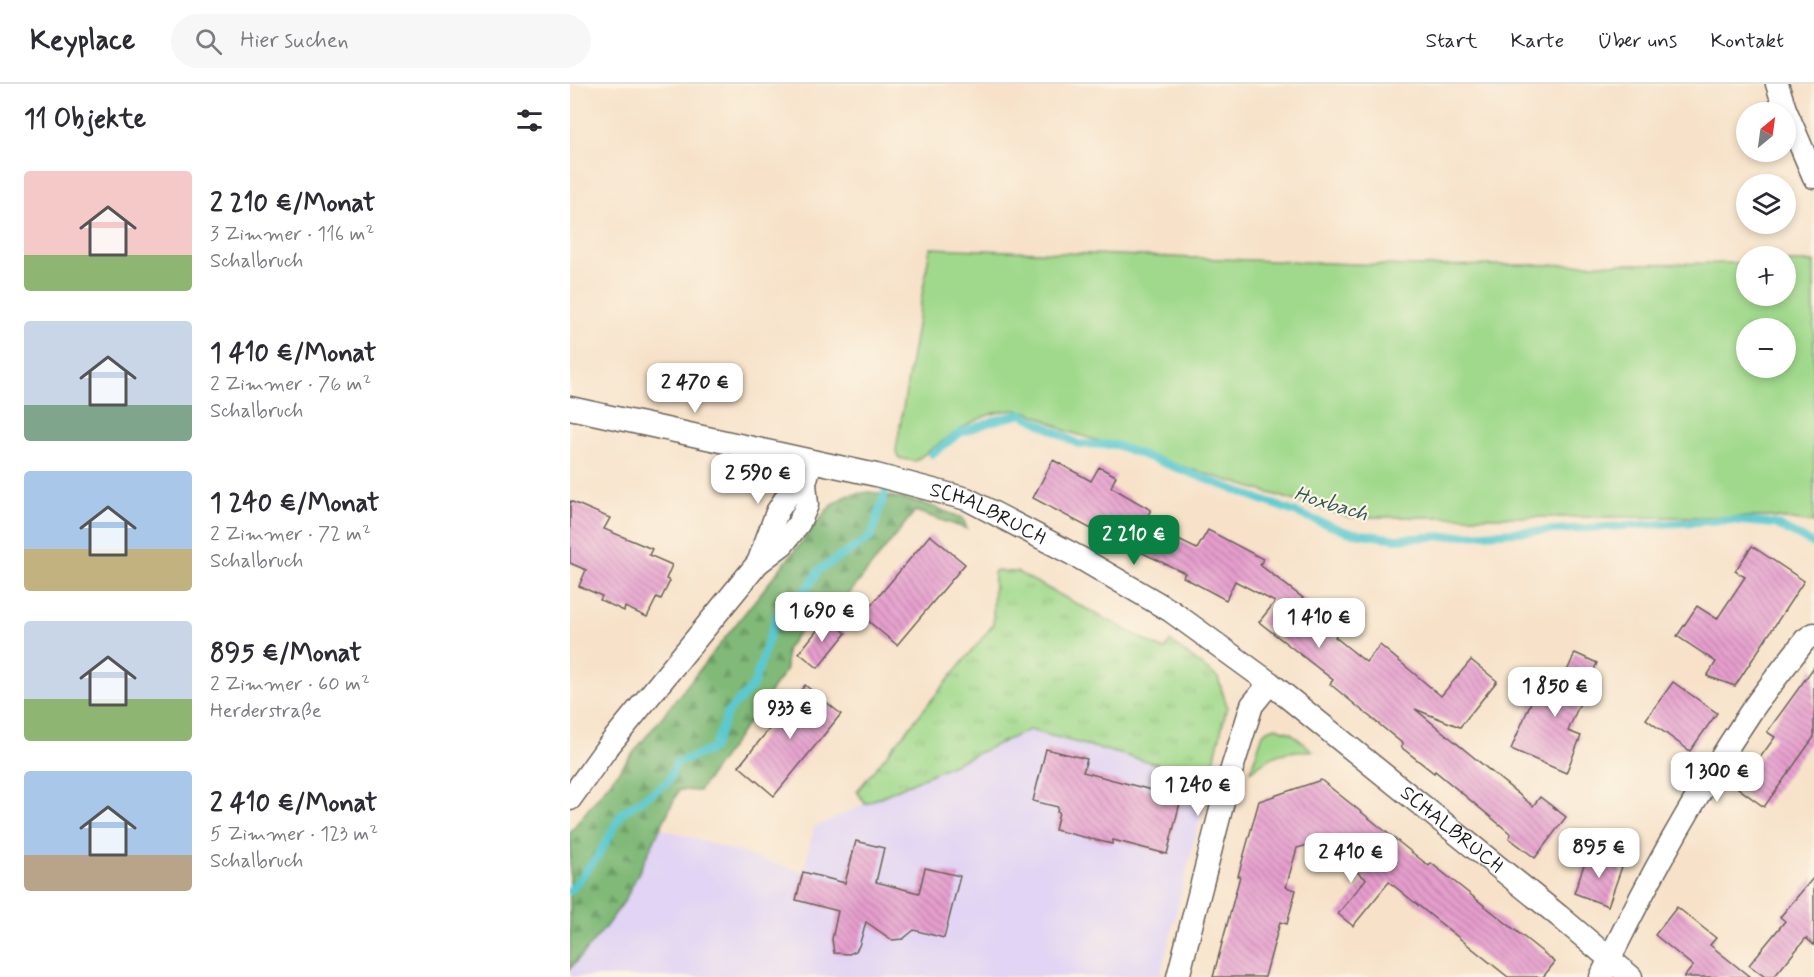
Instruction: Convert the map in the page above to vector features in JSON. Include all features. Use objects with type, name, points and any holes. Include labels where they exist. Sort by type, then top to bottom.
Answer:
[{"type":"street","points":[[1777,84],[1785,110],[1814,177]]},
{"type":"street","name":"SCHALBRUCH","points":[[570,408],[876,475],[967,499],[1080,558],[1171,611],[1270,683],[1559,916],[1605,968],[1631,977]]},
{"type":"street","points":[[570,799],[606,749],[758,563],[783,544],[799,523],[807,506],[805,483],[811,461]]},
{"type":"street","points":[[1605,968],[1679,826],[1744,722],[1805,640],[1814,634]]},
{"type":"street","points":[[1178,977],[1229,778],[1252,705],[1270,683]]},
{"type":"shaded area","points":[[1029,730],[1210,778],[1160,977],[570,977],[570,969],[625,900],[660,828],[803,872],[814,827]]},
{"type":"green space","points":[[930,248],[1408,266],[1736,263],[1736,306],[1796,306],[1796,262],[1814,262],[1814,523],[1770,517],[1348,517],[1066,431],[1029,412],[1009,410],[980,418],[915,461],[898,458],[896,450]]},
{"type":"green space","points":[[870,492],[923,503],[963,518],[967,529],[915,511],[841,604],[814,611],[786,650],[786,670],[699,791],[679,790],[625,900],[570,969],[570,832],[827,510],[847,496]]},
{"type":"green space","points":[[994,571],[1017,572],[1164,650],[1170,641],[1218,678],[1227,706],[1210,778],[1029,730],[865,804],[857,791],[993,625]]},
{"type":"green space","points":[[1276,727],[1291,733],[1313,751],[1279,754],[1250,772],[1263,734]]},
{"type":"building","points":[[1053,460],[1091,481],[1099,467],[1116,476],[1111,487],[1151,510],[1143,523],[1197,549],[1208,530],[1263,559],[1260,565],[1342,628],[1335,637],[1366,662],[1380,645],[1441,696],[1471,660],[1497,681],[1460,727],[1415,709],[1533,806],[1540,797],[1566,817],[1535,858],[1509,838],[1511,834],[1435,771],[1434,773],[1401,747],[1403,744],[1330,684],[1333,680],[1259,622],[1275,602],[1235,581],[1226,600],[1183,577],[1185,573],[1130,547],[1127,552],[1098,535],[1099,533],[1033,498]]},
{"type":"building","points":[[570,501],[610,518],[604,529],[652,549],[649,555],[672,565],[666,579],[670,581],[661,599],[657,597],[647,617],[625,607],[624,611],[600,600],[602,596],[579,586],[586,570],[570,563]]},
{"type":"building","points":[[930,535],[965,564],[897,645],[862,616]]},
{"type":"building","points":[[1752,546],[1804,581],[1735,686],[1707,676],[1716,662],[1677,636],[1697,606],[1717,619],[1745,577],[1735,571]]},
{"type":"building","points":[[827,618],[846,633],[818,668],[799,653]]},
{"type":"building","points":[[1575,653],[1597,663],[1568,731],[1581,736],[1566,773],[1511,749],[1541,679],[1560,687]]},
{"type":"building","points":[[1814,667],[1814,737],[1764,807],[1738,788],[1775,737],[1767,732]]},
{"type":"building","points":[[1673,682],[1717,713],[1690,751],[1646,719]]},
{"type":"building","points":[[805,685],[841,714],[774,796],[739,766]]},
{"type":"building","points":[[1046,749],[1087,759],[1083,772],[1159,792],[1160,786],[1183,791],[1167,854],[1113,840],[1112,844],[1055,830],[1058,807],[1033,801]]},
{"type":"building","points":[[1321,780],[1429,866],[1431,863],[1555,962],[1543,977],[1508,977],[1389,882],[1353,926],[1338,914],[1366,879],[1318,842],[1297,848],[1286,887],[1296,890],[1287,924],[1280,922],[1265,977],[1213,977],[1259,801]]},
{"type":"building","points":[[856,841],[884,848],[876,882],[919,893],[925,868],[960,876],[944,938],[914,930],[903,939],[892,940],[866,922],[856,951],[849,954],[834,953],[832,939],[838,911],[796,900],[803,872],[845,883]]},
{"type":"building","points":[[1589,851],[1623,864],[1608,906],[1574,893]]},
{"type":"building","points":[[1814,877],[1814,945],[1806,938],[1774,977],[1765,977],[1749,965],[1785,921],[1780,917]]},
{"type":"building","points":[[1677,907],[1716,938],[1710,945],[1750,977],[1684,977],[1693,966],[1655,935]]},
{"type":"waterway","name":"Hoxbach","points":[[932,454],[960,433],[993,421],[1022,414],[1078,444],[1116,445],[1347,532],[1396,539],[1729,520],[1775,524],[1814,544]]},
{"type":"waterway","name":"Hoxbach","points":[[570,891],[598,856],[622,813],[668,782],[676,763],[713,749],[728,712],[753,686],[779,608],[806,590],[819,570],[871,537],[885,492]]}]
